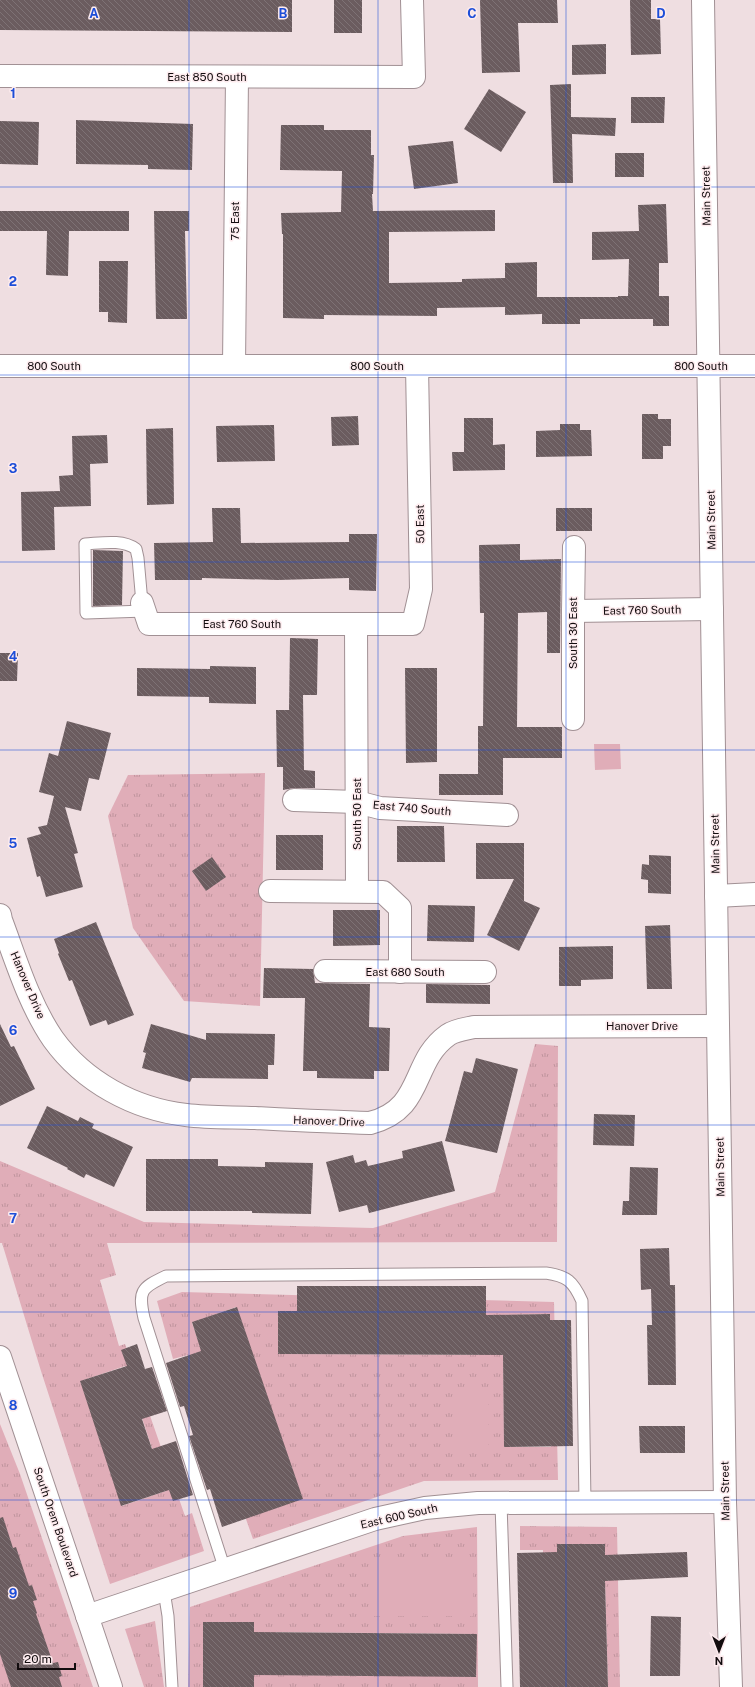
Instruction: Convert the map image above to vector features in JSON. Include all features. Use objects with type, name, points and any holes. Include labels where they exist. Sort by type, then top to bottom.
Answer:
[{"type":"street","name":"East 850 South","points":[[0,76],[414,77],[412,0]]},
{"type":"street","name":"Main Street","points":[[703,0],[725,1502],[731,1687]]},
{"type":"street","name":"75 East","points":[[234,366],[236,77]]},
{"type":"street","name":"800 South","points":[[0,366],[755,366]]},
{"type":"street","name":"50 East","points":[[356,624],[413,624],[421,589],[417,366]]},
{"type":"street","name":"South 30 East","points":[[573,719],[574,547]]},
{"type":"street","name":"East 760 South","points":[[144,607],[149,624],[356,624]]},
{"type":"street","name":"East 760 South","points":[[573,611],[712,610]]},
{"type":"street","name":"South 50 East","points":[[356,624],[357,891]]},
{"type":"street","name":"East 740 South","points":[[294,800],[357,802],[380,808],[507,815]]},
{"type":"street","points":[[270,891],[383,892],[400,908],[400,972]]},
{"type":"street","points":[[716,896],[755,894]]},
{"type":"street","name":"Hanover Drive","points":[[0,919],[35,1008],[53,1039],[75,1064],[106,1088],[129,1100],[154,1109],[186,1116],[370,1123],[384,1120],[397,1112],[406,1102],[428,1057],[436,1046],[448,1035],[459,1030],[474,1027],[718,1026]]},
{"type":"street","name":"East 680 South","points":[[325,971],[485,972]]},
{"type":"street","name":"South Orem Boulevard","points":[[0,1357],[111,1687]]},
{"type":"street","name":"East 600 South","points":[[88,1616],[375,1519],[425,1508],[478,1503],[725,1502]]},
{"type":"lane","points":[[85,544],[129,544],[136,549],[144,607],[86,613],[85,544]]},
{"type":"lane","points":[[225,1570],[141,1306],[142,1293],[145,1287],[166,1276],[546,1274],[559,1275],[570,1280],[576,1288],[582,1301],[585,1503]]},
{"type":"lane","points":[[501,1503],[507,1687]]},
{"type":"lane","points":[[164,1591],[168,1616],[172,1687]]},
{"type":"green space","points":[[594,744],[620,744],[621,769],[595,770]]},
{"type":"green space","points":[[265,773],[260,1006],[184,1001],[133,928],[108,816],[128,775]]},
{"type":"green space","points":[[535,1044],[558,1046],[557,1242],[107,1243],[116,1275],[100,1280],[119,1346],[125,1344],[185,1516],[192,1513],[204,1551],[110,1584],[41,1371],[2,1243],[0,1243],[0,1161],[144,1222],[373,1228],[495,1192]],"holes":[[[125,1366],[166,1491],[122,1506],[81,1381]]]},
{"type":"green space","points":[[182,1292],[554,1302],[558,1480],[424,1481],[253,1539],[188,1355],[173,1359],[157,1301]],"holes":[[[236,1307],[258,1514],[192,1323]],[[278,1312],[480,1313],[480,1355],[278,1354]],[[550,1314],[551,1447],[504,1447],[503,1315]]]},
{"type":"green space","points":[[453,1393],[488,1393],[488,1453],[453,1453]]},
{"type":"green space","points":[[0,1424],[20,1474],[93,1687],[0,1687]]},
{"type":"green space","points":[[520,1526],[617,1527],[620,1687],[608,1687],[604,1544],[557,1545],[560,1687],[543,1687],[543,1550],[520,1550]]},
{"type":"green space","points":[[477,1527],[478,1687],[254,1687],[254,1622],[204,1622],[203,1687],[188,1687],[190,1607],[403,1536]],"holes":[[[275,1632],[476,1634],[476,1676],[274,1675]]]},
{"type":"green space","points":[[369,1563],[473,1563],[473,1616],[369,1616]]},
{"type":"green space","points":[[155,1621],[164,1687],[144,1687],[125,1629]]},
{"type":"building","points":[[0,0],[292,0],[292,32],[0,30]]},
{"type":"building","points":[[334,0],[362,0],[362,33],[334,33]]},
{"type":"building","points":[[480,0],[557,0],[558,23],[518,23],[520,72],[482,73]]},
{"type":"building","points":[[630,0],[651,0],[651,19],[660,19],[661,54],[631,55]]},
{"type":"building","points":[[606,44],[606,74],[572,75],[572,45]]},
{"type":"building","points":[[571,84],[571,117],[616,118],[615,136],[572,134],[573,183],[553,183],[550,85]]},
{"type":"building","points":[[489,89],[526,112],[501,152],[464,129]]},
{"type":"building","points":[[631,97],[665,97],[664,123],[631,123]]},
{"type":"building","points":[[76,120],[193,124],[192,170],[148,169],[148,165],[76,164]]},
{"type":"building","points":[[0,121],[39,122],[38,165],[0,164]]},
{"type":"building","points":[[281,125],[324,125],[324,130],[371,130],[371,155],[374,155],[372,194],[373,211],[495,210],[495,231],[389,232],[389,283],[462,282],[462,279],[505,278],[505,263],[537,262],[537,297],[628,296],[629,259],[592,260],[592,232],[639,231],[638,205],[666,204],[668,263],[659,263],[659,296],[669,296],[669,326],[653,326],[653,319],[580,319],[580,324],[542,324],[542,314],[505,315],[505,307],[437,308],[437,316],[324,315],[324,319],[283,318],[283,234],[281,213],[341,212],[342,171],[280,170]]},
{"type":"building","points":[[453,141],[458,183],[414,189],[408,146]]},
{"type":"building","points":[[615,153],[644,153],[644,177],[615,177]]},
{"type":"building","points":[[0,211],[129,211],[129,231],[69,231],[68,276],[46,275],[47,231],[0,231]]},
{"type":"building","points":[[154,211],[189,211],[189,231],[185,231],[187,319],[156,319]]},
{"type":"building","points":[[99,261],[128,261],[127,323],[108,322],[108,312],[99,312]]},
{"type":"building","points":[[642,414],[658,414],[658,419],[671,419],[671,446],[663,446],[663,459],[642,459]]},
{"type":"building","points":[[358,416],[359,445],[332,446],[331,417]]},
{"type":"building","points":[[464,418],[493,418],[493,445],[505,444],[505,470],[453,471],[452,452],[464,452]]},
{"type":"building","points":[[560,424],[580,424],[580,430],[591,430],[592,456],[536,457],[536,431],[560,430]]},
{"type":"building","points":[[274,425],[275,461],[217,462],[216,426]]},
{"type":"building","points":[[173,428],[174,504],[147,505],[146,429]]},
{"type":"building","points":[[107,435],[108,463],[90,464],[91,506],[54,507],[55,550],[22,551],[21,492],[60,491],[59,476],[73,475],[72,436]]},
{"type":"building","points":[[212,508],[240,508],[241,543],[349,542],[349,534],[377,534],[376,591],[349,590],[349,578],[278,580],[202,578],[202,580],[155,580],[154,543],[213,542]]},
{"type":"building","points":[[556,508],[592,508],[592,531],[556,531]]},
{"type":"building","points":[[520,544],[520,560],[561,559],[560,653],[547,653],[547,612],[518,613],[517,727],[562,727],[562,758],[503,758],[503,795],[439,795],[439,774],[478,774],[478,726],[483,726],[484,613],[480,613],[479,545]]},
{"type":"building","points":[[93,550],[123,551],[122,605],[93,606]]},
{"type":"building","points":[[290,638],[318,639],[317,695],[303,695],[304,770],[315,771],[315,788],[294,788],[283,790],[283,767],[277,767],[276,710],[289,710]]},
{"type":"building","points":[[0,653],[18,653],[17,681],[0,681]]},
{"type":"building","points":[[210,666],[256,667],[256,704],[209,703],[209,697],[137,696],[137,668],[210,669]]},
{"type":"building","points":[[405,668],[437,668],[437,762],[406,763]]},
{"type":"building","points":[[67,721],[111,733],[99,780],[89,778],[81,811],[65,807],[78,853],[74,854],[83,887],[46,897],[40,876],[37,877],[27,838],[41,834],[38,827],[47,825],[54,796],[39,792],[49,753],[58,756]]},
{"type":"building","points":[[397,826],[444,826],[445,862],[397,862]]},
{"type":"building","points":[[276,835],[323,835],[323,870],[276,870]]},
{"type":"building","points":[[476,843],[524,843],[524,901],[540,908],[519,951],[487,935],[514,879],[476,879]]},
{"type":"building","points":[[649,855],[671,856],[671,894],[648,893],[648,880],[641,879],[642,864],[649,865]]},
{"type":"building","points":[[212,857],[226,877],[206,891],[192,871]]},
{"type":"building","points":[[428,905],[475,906],[474,942],[427,941]]},
{"type":"building","points":[[333,910],[380,910],[380,945],[333,946]]},
{"type":"building","points":[[96,922],[134,1015],[108,1025],[106,1020],[90,1026],[72,980],[69,981],[58,954],[59,953],[54,939]]},
{"type":"building","points":[[670,925],[672,989],[647,989],[645,926]]},
{"type":"building","points":[[613,946],[613,979],[581,980],[581,986],[559,986],[559,947]]},
{"type":"building","points":[[264,968],[313,969],[315,983],[370,984],[369,1027],[390,1028],[389,1071],[374,1071],[374,1079],[317,1078],[317,1071],[303,1071],[305,998],[263,998]]},
{"type":"building","points":[[426,984],[490,985],[490,1004],[426,1003]]},
{"type":"building","points":[[0,1024],[11,1047],[14,1046],[35,1089],[0,1106]]},
{"type":"building","points":[[151,1024],[206,1040],[206,1033],[275,1034],[274,1065],[268,1065],[268,1079],[192,1078],[190,1082],[142,1068],[146,1053],[143,1052]]},
{"type":"building","points":[[476,1058],[518,1069],[497,1153],[445,1141],[464,1071],[472,1073]]},
{"type":"building","points":[[47,1106],[78,1121],[80,1117],[94,1124],[92,1128],[133,1147],[114,1187],[86,1174],[84,1178],[67,1169],[68,1168],[27,1148]]},
{"type":"building","points":[[594,1114],[635,1115],[634,1146],[593,1145]]},
{"type":"building","points":[[442,1141],[455,1191],[369,1213],[367,1205],[339,1212],[326,1162],[353,1155],[355,1163],[366,1160],[368,1166],[403,1158],[402,1151]]},
{"type":"building","points":[[146,1159],[218,1159],[218,1166],[265,1167],[265,1162],[313,1163],[311,1214],[252,1213],[252,1211],[146,1211]]},
{"type":"building","points":[[630,1167],[658,1168],[657,1215],[622,1215],[623,1201],[629,1201]]},
{"type":"building","points":[[669,1248],[670,1285],[675,1285],[676,1385],[648,1385],[647,1325],[652,1325],[651,1289],[641,1290],[640,1249]]},
{"type":"building","points":[[297,1286],[486,1286],[486,1315],[550,1314],[550,1320],[571,1320],[573,1446],[504,1447],[503,1355],[278,1354],[278,1311],[297,1311]]},
{"type":"building","points":[[237,1307],[303,1499],[222,1527],[210,1489],[207,1490],[189,1436],[193,1435],[184,1406],[180,1407],[166,1363],[201,1351],[192,1322]]},
{"type":"building","points":[[137,1344],[145,1369],[152,1367],[167,1411],[142,1419],[152,1449],[176,1441],[193,1495],[173,1501],[169,1490],[121,1506],[80,1381],[127,1366],[121,1350]]},
{"type":"building","points":[[639,1426],[685,1426],[685,1453],[640,1453]]},
{"type":"building","points":[[3,1517],[13,1548],[16,1547],[29,1586],[32,1585],[37,1600],[33,1601],[36,1614],[53,1663],[58,1662],[62,1676],[59,1677],[62,1687],[11,1687],[0,1654],[0,1518]]},
{"type":"building","points":[[557,1544],[605,1544],[605,1555],[687,1552],[688,1577],[605,1581],[608,1687],[520,1687],[517,1553],[557,1552]]},
{"type":"building","points":[[651,1616],[681,1617],[680,1676],[650,1676]]},
{"type":"building","points":[[203,1622],[254,1622],[254,1632],[477,1634],[476,1677],[254,1675],[254,1687],[203,1687]]}]
